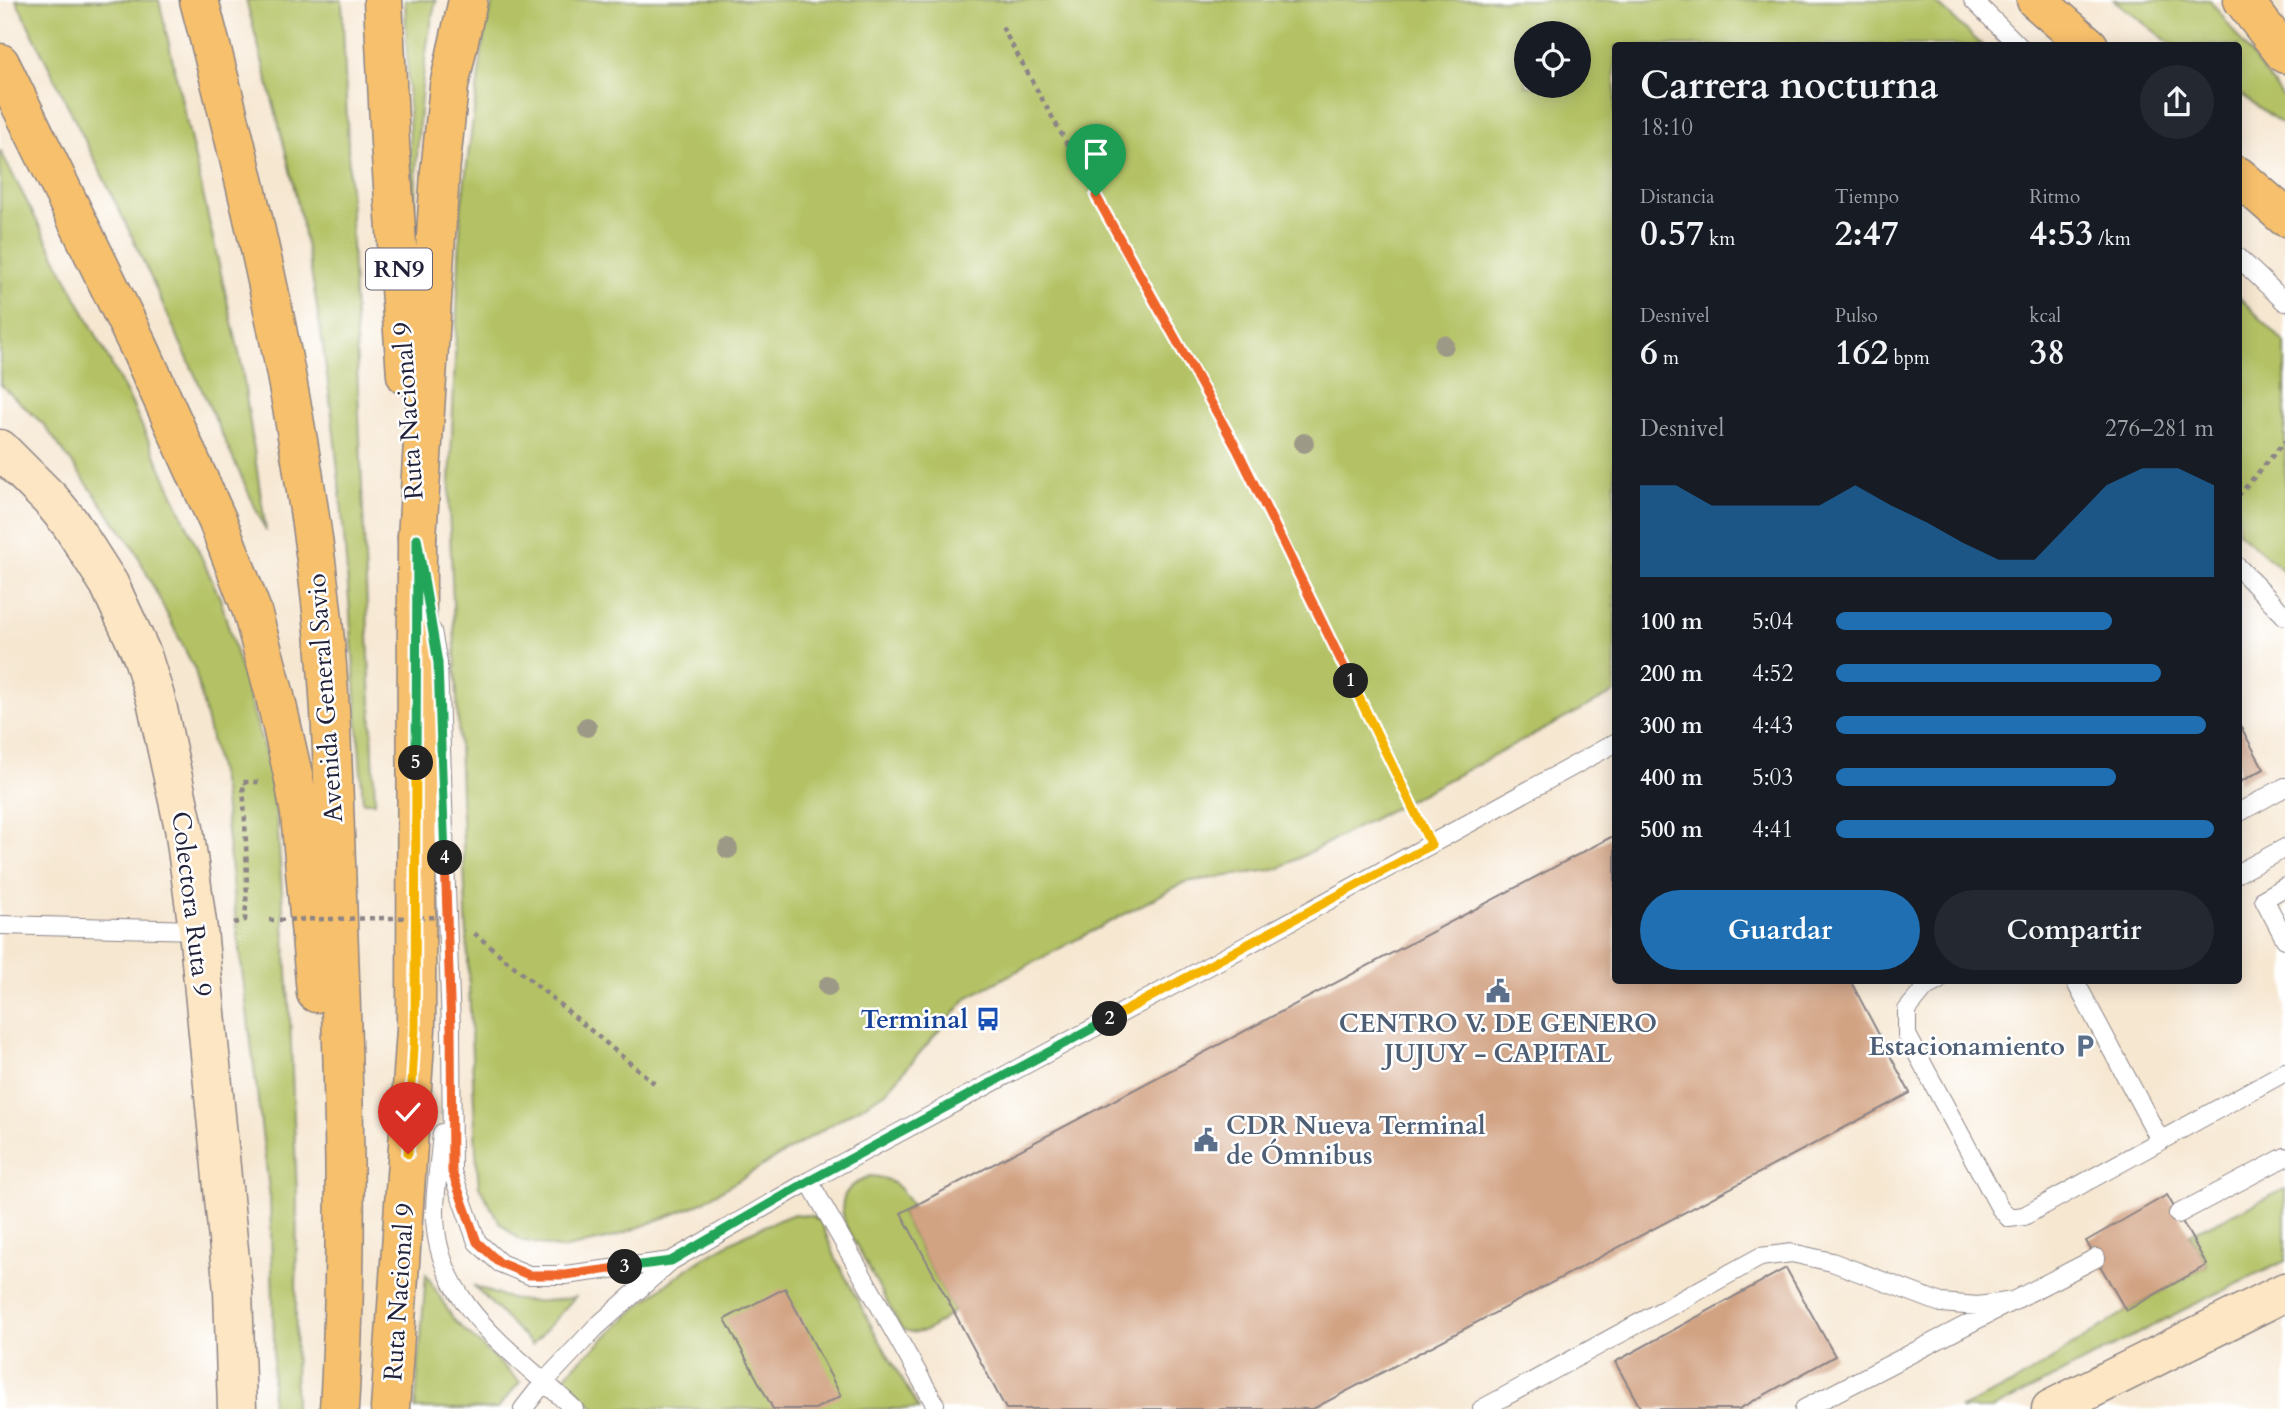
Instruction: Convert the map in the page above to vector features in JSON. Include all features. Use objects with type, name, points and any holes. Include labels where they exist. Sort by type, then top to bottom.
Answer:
[{"type":"main road","name":"Avenida General Savio","points":[[199,0],[231,123],[282,355],[321,602],[330,716],[345,1158],[344,1296],[339,1409]]},
{"type":"main road","name":"Ruta Nacional 9","points":[[383,0],[417,538],[415,1029],[398,1325],[390,1409]]},
{"type":"main road","points":[[417,538],[440,172],[449,86],[468,0]]},
{"type":"main road","points":[[2036,0],[2084,42]]},
{"type":"main road","points":[[2243,0],[2285,54]]},
{"type":"main road","points":[[0,63],[82,226],[213,510],[252,611],[274,692],[300,814],[318,1005],[324,1126],[329,1409]]},
{"type":"main road","points":[[2242,179],[2285,217]]},
{"type":"street","name":"Colectora Ruta 9","points":[[0,449],[71,523],[109,584],[132,631],[156,700],[177,792],[198,930],[233,1291],[237,1409]]},
{"type":"street","points":[[2051,1409],[2285,1292]]},
{"type":"lane","points":[[1973,0],[2015,42]]},
{"type":"lane","points":[[2242,261],[2285,302]]},
{"type":"lane","points":[[417,538],[438,663],[451,1028],[452,1172],[477,1242],[500,1263],[529,1275],[565,1275],[671,1261]]},
{"type":"lane","points":[[2242,571],[2285,616]]},
{"type":"lane","points":[[523,1409],[545,1381],[595,1328],[671,1261],[809,1181],[1612,745]]},
{"type":"lane","points":[[2242,811],[2285,787]]},
{"type":"lane","points":[[2242,871],[2285,848]]},
{"type":"lane","points":[[2285,887],[2264,899],[2285,939]]},
{"type":"lane","points":[[0,925],[198,930]]},
{"type":"lane","points":[[1932,984],[1926,987],[1908,1010],[1908,1035],[2000,1208],[2009,1218],[2024,1216],[2285,1072]]},
{"type":"lane","points":[[2077,984],[2160,1140]]},
{"type":"lane","points":[[451,1028],[435,1214],[440,1254],[459,1297],[485,1329],[573,1409]]},
{"type":"lane","points":[[2178,1214],[2285,1157]]},
{"type":"lane","points":[[809,1181],[935,1404]]},
{"type":"lane","points":[[1482,1409],[1760,1257],[1792,1253],[1832,1262],[1941,1303],[1978,1306],[2014,1301]]},
{"type":"lane","points":[[1804,1409],[2096,1258]]},
{"type":"path","points":[[1002,27],[1237,449],[1431,845]]},
{"type":"path","points":[[2242,491],[2285,441]]},
{"type":"path","points":[[246,914],[248,879],[243,782],[261,782]]},
{"type":"path","points":[[268,907],[269,920],[451,918],[461,924]]},
{"type":"path","points":[[471,931],[654,1083]]},
{"type":"green space","points":[[16,0],[159,0],[241,362],[266,531],[130,232]]},
{"type":"green space","points":[[246,0],[342,0],[375,802],[363,802],[333,421],[309,257]]},
{"type":"green space","points":[[405,0],[436,0],[422,85],[413,231]]},
{"type":"green space","points":[[494,0],[1933,0],[1979,42],[1612,42],[1612,694],[1278,869],[1185,882],[968,997],[886,1092],[697,1205],[611,1238],[562,1249],[520,1240],[500,1223],[479,1186],[449,508],[461,209],[485,29]]},
{"type":"green space","points":[[2114,0],[2210,0],[2242,42],[2168,42]]},
{"type":"green space","points":[[2242,43],[2285,100],[2285,126],[2242,95]]},
{"type":"green space","points":[[0,150],[132,404],[220,598],[270,769],[278,831],[290,1018],[297,1197],[295,1409],[271,1409],[274,1342],[270,1198],[235,913],[223,790],[195,670],[134,548],[44,425],[0,384]]},
{"type":"green space","points":[[2242,300],[2285,343],[2285,572],[2242,535]]},
{"type":"green space","points":[[870,1176],[890,1181],[912,1206],[901,1213],[954,1311],[923,1332],[909,1332],[901,1328],[846,1226],[842,1208],[845,1195],[854,1185]]},
{"type":"green space","points":[[2285,1189],[2285,1261],[2185,1309],[1993,1409],[1959,1409],[2015,1383],[2126,1311],[2207,1265],[2190,1234]]},
{"type":"green space","points":[[794,1214],[812,1216],[821,1222],[836,1259],[919,1409],[596,1409],[564,1379],[572,1368],[667,1283],[715,1251]]},
{"type":"green space","points":[[426,1274],[454,1320],[520,1382],[497,1409],[415,1409]]},
{"type":"green space","points":[[473,1285],[500,1296],[523,1301],[575,1297],[532,1345]]},
{"type":"building","points":[[2242,729],[2264,769],[2242,781]]},
{"type":"building","points":[[1612,837],[1612,984],[1852,984],[1910,1093],[1313,1409],[1006,1409],[901,1213]]},
{"type":"building","points":[[2167,1195],[2207,1265],[2126,1311],[2086,1241]]},
{"type":"building","points":[[1786,1268],[1835,1356],[1739,1409],[1641,1409],[1615,1362]]},
{"type":"building","points":[[785,1288],[841,1396],[815,1409],[773,1409],[725,1319]]},
{"type":"place","name":"CENTRO V. DE GENERO JUJUY - CAPITAL","points":[[1498,991]]},
{"type":"place","name":"Terminal","points":[[988,1019]]},
{"type":"place","name":"Estacionamiento","points":[[2085,1046]]},
{"type":"place","name":"CDR Nueva Terminal de Ómnibus","points":[[1206,1140]]},
{"type":"route","points":[[408,1154],[415,1029],[417,538],[438,663],[451,1028],[452,1172],[477,1242],[500,1263],[529,1275],[565,1275],[671,1261],[863,1151],[1431,845],[1237,449],[1096,196]]}]
